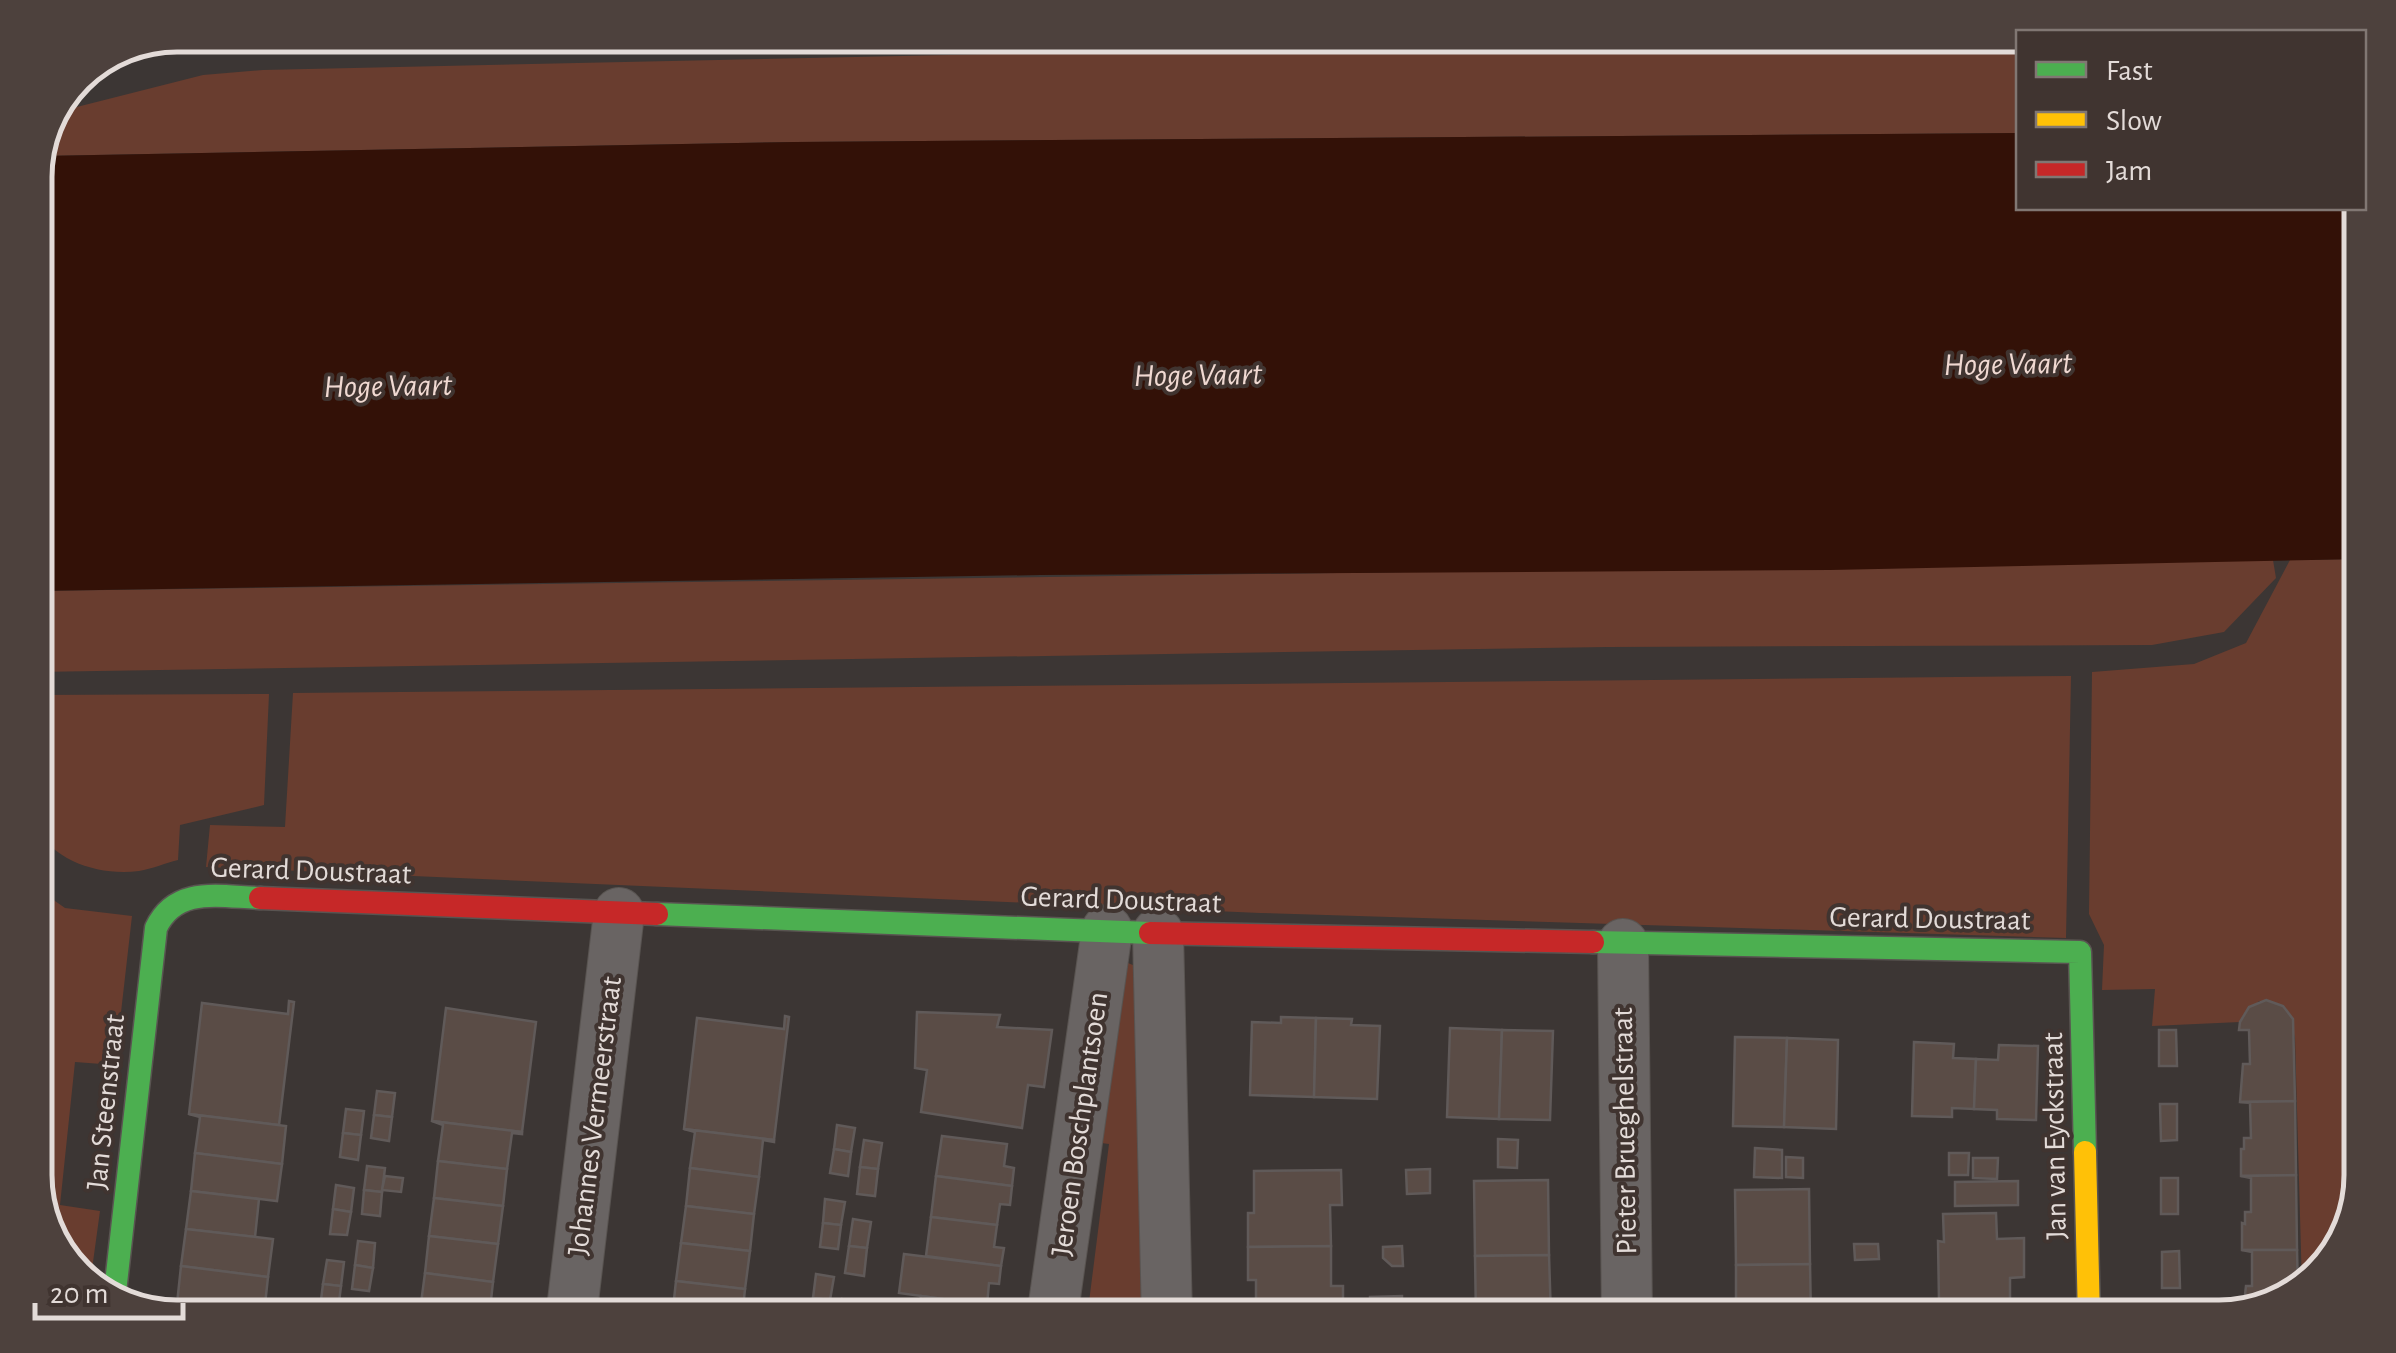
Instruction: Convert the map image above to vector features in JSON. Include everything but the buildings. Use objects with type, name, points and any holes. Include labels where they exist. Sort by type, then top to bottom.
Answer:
[{"type":"street","name":"Gerard Doustraat","points":[[164,910],[182,897],[200,896],[1158,933],[2080,952]]},
{"type":"street","name":"Jan Steenstraat","points":[[116,1284],[156,928],[164,910]]},
{"type":"street","name":"Johannes Vermeerstraat","points":[[572,1300],[619,913]]},
{"type":"street","name":"Jeroen Boschplantsoen","points":[[1055,1300],[1107,930]]},
{"type":"street","name":"Jeroen Boschplantsoen","points":[[1158,933],[1167,1300]]},
{"type":"street","name":"Pieter Brueghelstraat","points":[[1623,944],[1627,1300]]},
{"type":"street","name":"Jan van Eyckstraat","points":[[2080,952],[2089,1300]]},
{"type":"shaded area","points":[[1037,53],[2008,53],[2016,55],[2016,133],[795,142],[55,156],[74,108],[203,75],[263,70]]},
{"type":"shaded area","points":[[2343,559],[2344,1176],[2334,1223],[2318,1252],[2301,1269],[2295,1038],[2289,1012],[2259,1001],[2240,1022],[2152,1026],[2155,989],[2102,990],[2104,945],[2089,914],[2092,672],[2194,664],[2246,643],[2290,560]]},
{"type":"shaded area","points":[[2273,560],[2276,578],[2224,632],[2152,645],[1607,647],[53,672],[53,591]]},
{"type":"shaded area","points":[[2071,676],[2066,938],[1260,913],[206,867],[210,825],[285,827],[293,693]]},
{"type":"shaded area","points":[[269,694],[264,805],[180,825],[178,860],[139,871],[109,871],[66,857],[53,848],[53,695]]},
{"type":"shaded area","points":[[53,900],[65,908],[132,916],[115,1065],[75,1062],[60,1205],[100,1211],[92,1267],[65,1231],[53,1184]]},
{"type":"shaded area","points":[[1128,963],[1140,968],[1149,1300],[1089,1300],[1109,1144],[1094,1142],[1121,966]]},
{"type":"water","name":"Hoge Vaart","points":[[2016,133],[2016,210],[2343,210],[2343,559],[1830,570],[1040,575],[53,591],[55,156],[795,142]]},
{"type":"traffic: fast","points":[[116,1284],[156,928],[165,914],[187,899],[260,898]]},
{"type":"traffic: fast","points":[[657,914],[1150,933]]},
{"type":"traffic: fast","points":[[1593,942],[2080,952],[2085,1152]]},
{"type":"traffic: slow","points":[[2085,1152],[2089,1300]]},
{"type":"traffic: jam","points":[[260,898],[657,914]]},
{"type":"traffic: jam","points":[[1150,933],[1593,942]]}]
